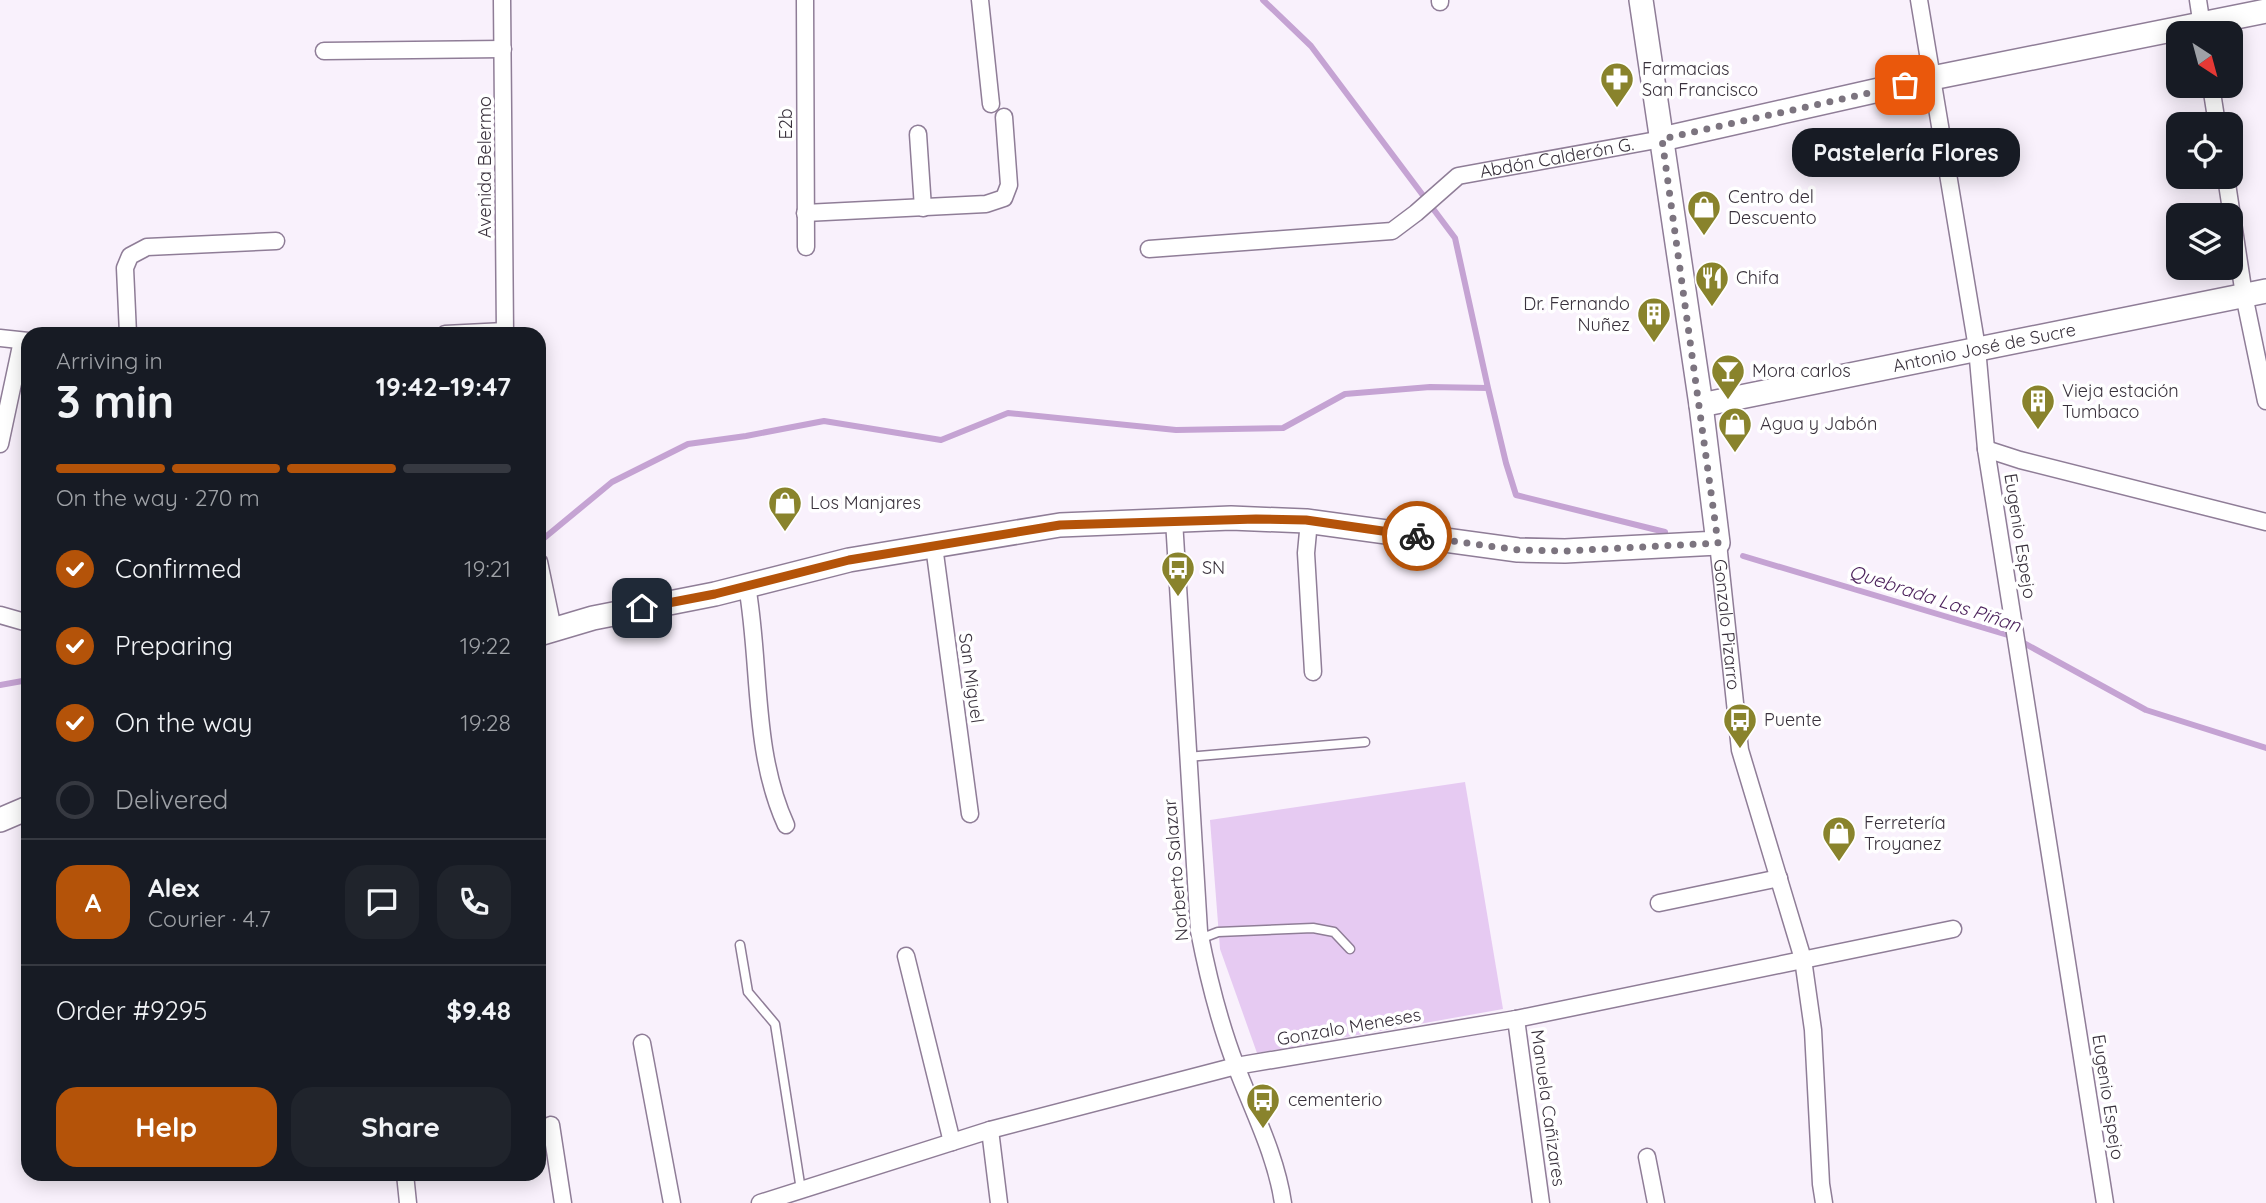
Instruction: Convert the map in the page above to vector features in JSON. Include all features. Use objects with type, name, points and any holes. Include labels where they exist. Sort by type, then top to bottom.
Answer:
[{"type":"street","name":"Avenida Belermo","points":[[502,0],[505,327]]},
{"type":"street","name":"E2b","points":[[805,0],[806,247]]},
{"type":"street","points":[[980,0],[991,104]]},
{"type":"street","name":"Gonzalo Pizarro","points":[[1641,0],[1701,405],[1740,750],[1803,959],[1813,1030],[1824,1203]]},
{"type":"street","name":"Eugenio Espejo","points":[[1919,0],[1978,348],[1986,449],[2105,1203]]},
{"type":"street","points":[[2198,0],[2201,21]]},
{"type":"street","name":"Abdón Calderón G.","points":[[2228,21],[2266,11]]},
{"type":"street","name":"Abdón Calderón G.","points":[[1149,249],[1392,230],[1458,176],[1662,139],[1932,78],[2166,35]]},
{"type":"street","points":[[324,51],[503,49]]},
{"type":"street","points":[[805,213],[986,204],[1004,198],[1009,185],[1004,117]]},
{"type":"street","points":[[918,134],[923,208]]},
{"type":"street","points":[[2229,189],[2255,293],[2266,401]]},
{"type":"street","points":[[128,327],[125,268],[130,256],[147,247],[276,241]]},
{"type":"street","name":"Antonio José de Sucre","points":[[1701,405],[2255,293]]},
{"type":"street","points":[[0,338],[21,341]]},
{"type":"street","points":[[0,444],[21,357]]},
{"type":"street","points":[[1986,449],[2266,522]]},
{"type":"street","points":[[546,632],[593,618],[747,586],[849,560],[1060,525],[1231,518],[1309,521],[1518,550],[1565,551],[1718,543]]},
{"type":"street","name":"Norberto Salazar","points":[[1174,520],[1200,939],[1211,992],[1236,1066],[1263,1130],[1283,1203]]},
{"type":"street","points":[[1309,521],[1306,553],[1313,672]]},
{"type":"street","name":"San Miguel","points":[[934,546],[970,814]]},
{"type":"street","points":[[747,586],[768,769],[786,825]]},
{"type":"street","points":[[0,615],[21,621]]},
{"type":"street","points":[[0,820],[21,811]]},
{"type":"street","points":[[1660,903],[1779,878]]},
{"type":"street","name":"Gonzalo Meneses","points":[[760,1203],[802,1196],[990,1130],[1236,1066],[1516,1019],[1953,929]]},
{"type":"street","points":[[906,956],[952,1142]]},
{"type":"street","name":"Manuela Cañizares","points":[[1516,1019],[1541,1203]]},
{"type":"street","points":[[642,1043],[672,1203]]},
{"type":"street","points":[[551,1125],[563,1203]]},
{"type":"street","points":[[990,1130],[999,1203]]},
{"type":"street","points":[[1647,1157],[1656,1203]]},
{"type":"street","points":[[406,1181],[408,1203]]},
{"type":"lane","points":[[1187,757],[1365,742]]},
{"type":"lane","points":[[1200,939],[1218,932],[1313,928],[1334,932],[1350,949]]},
{"type":"lane","points":[[740,946],[748,992],[775,1024],[802,1196]]},
{"type":"shaded area","points":[[1465,782],[1503,1009],[1257,1053],[1220,949],[1210,820]]},
{"type":"waterway","points":[[1263,0],[1311,46],[1455,238],[1488,388]]},
{"type":"waterway","points":[[546,537],[612,482],[688,444],[824,421],[941,440],[1008,413],[1176,430],[1283,428],[1345,394],[1430,387],[1488,388],[1516,495],[1665,532]]},
{"type":"waterway","name":"Quebrada Las Piñan","points":[[1743,556],[2011,636],[2146,710],[2266,748]]},
{"type":"waterway","points":[[0,685],[21,681]]},
{"type":"way so far","points":[[1417,536],[1518,550],[1565,551],[1718,543],[1701,405],[1662,139],[1905,85]]},
{"type":"place","name":"Pastelería Flores","points":[[1905,85]]},
{"type":"place","name":"Farmacias San Francisco","points":[[1617,109]]},
{"type":"place","name":"Centro del Descuento","points":[[1704,237]]},
{"type":"place","name":"Chifa","points":[[1712,308]]},
{"type":"place","name":"Dr. Fernando Nuñez","points":[[1654,344]]},
{"type":"place","name":"Mora carlos","points":[[1728,401]]},
{"type":"place","name":"Vieja estación Tumbaco","points":[[2038,431]]},
{"type":"place","name":"Agua y Jabón","points":[[1735,454]]},
{"type":"place","name":"Los Manjares","points":[[785,533]]},
{"type":"place","name":"SN","points":[[1178,598]]},
{"type":"place","name":"Puente","points":[[1740,750]]},
{"type":"place","name":"Ferretería Troyanez","points":[[1839,863]]},
{"type":"place","name":"cementerio","points":[[1263,1130]]},
{"type":"route","points":[[642,608],[715,594],[849,560],[1060,525],[1231,518],[1306,520],[1417,536]]}]
